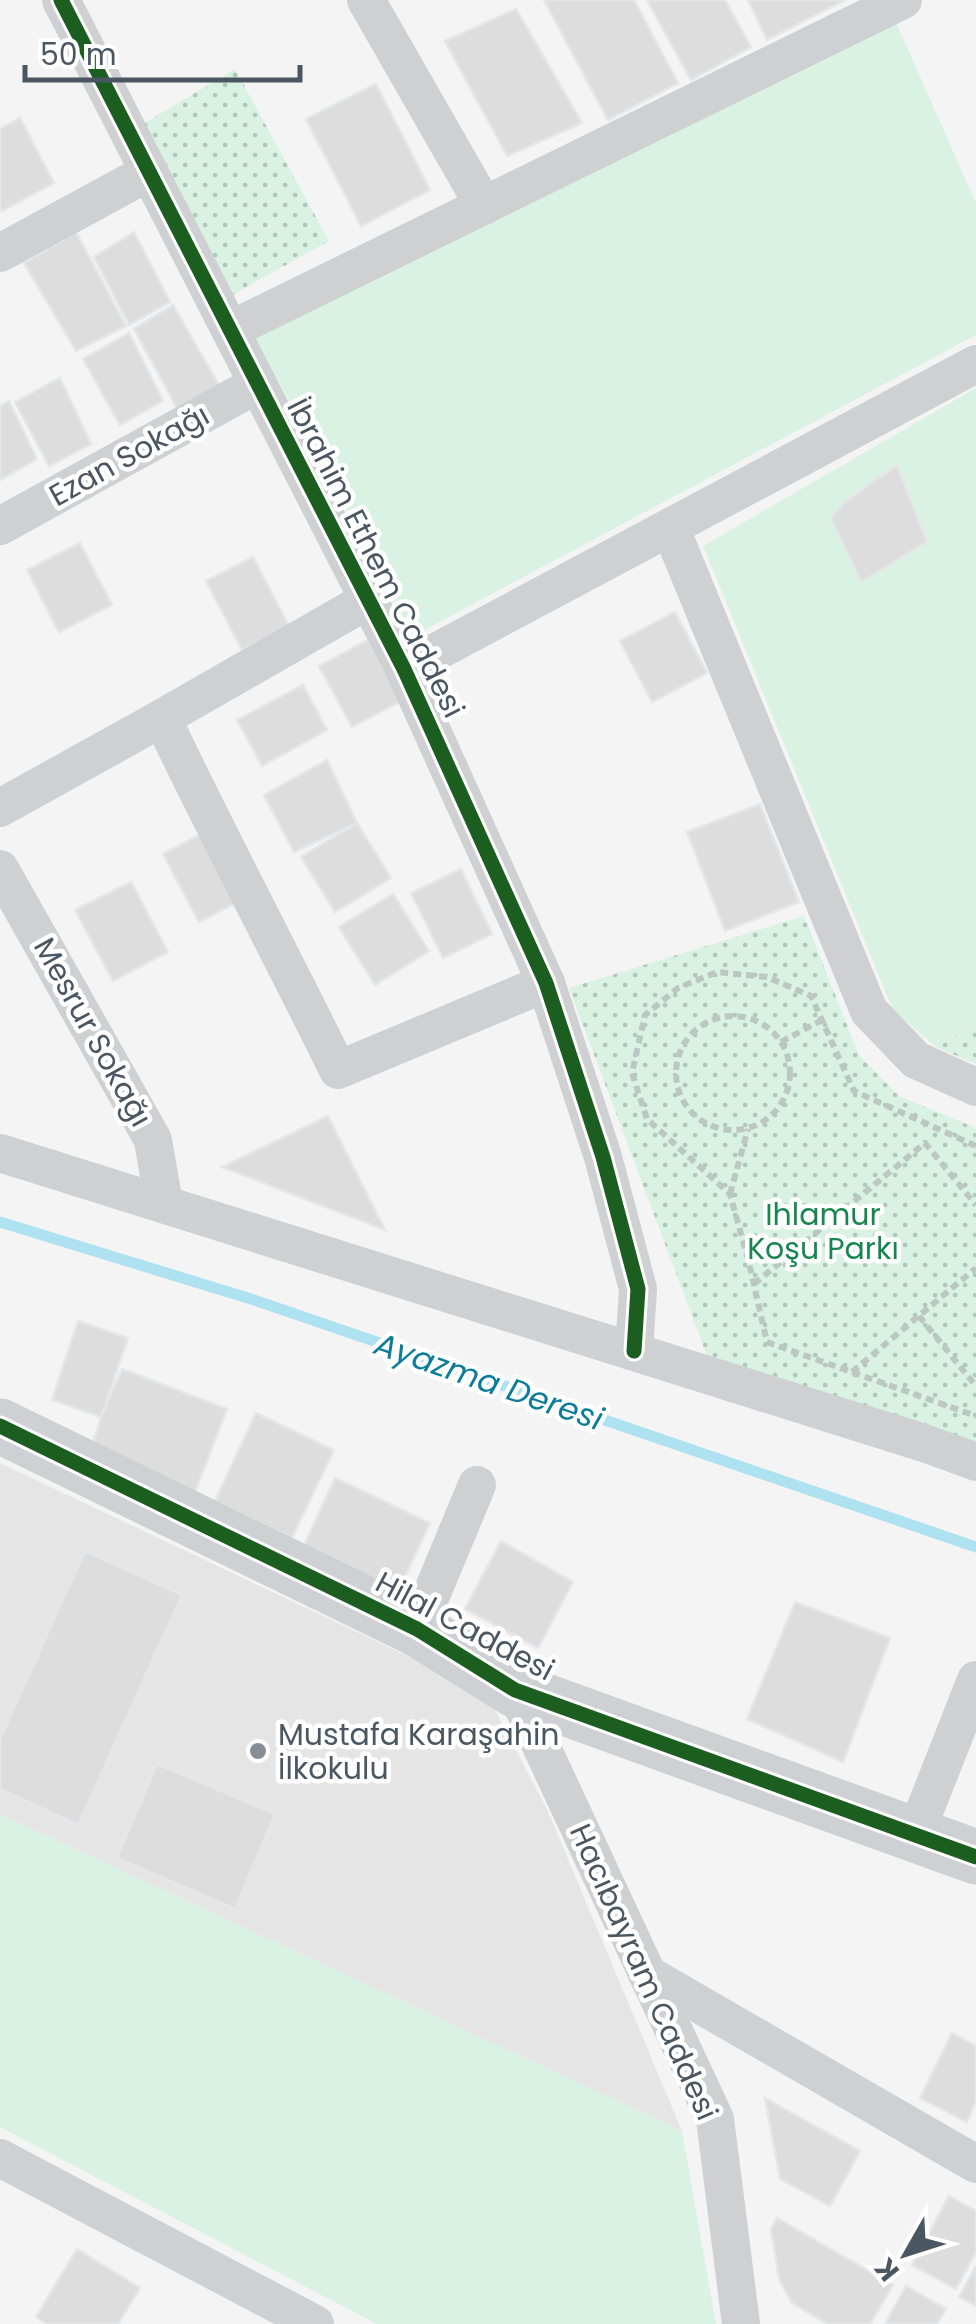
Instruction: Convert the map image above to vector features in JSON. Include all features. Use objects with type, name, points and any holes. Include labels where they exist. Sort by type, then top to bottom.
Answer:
[{"type":"street","name":"İbrahim Ethem Caddesi","points":[[61,0],[404,670],[546,982],[602,1157],[638,1289],[634,1351]]},
{"type":"street","points":[[366,0],[484,206]]},
{"type":"street","points":[[230,330],[880,5]]},
{"type":"street","points":[[0,253],[150,172]]},
{"type":"street","points":[[404,670],[976,364]]},
{"type":"street","name":"Ezan Sokağı","points":[[0,526],[258,384]]},
{"type":"street","points":[[670,528],[869,1011],[916,1060],[976,1087]]},
{"type":"street","points":[[0,808],[368,600]]},
{"type":"street","points":[[162,718],[338,1070],[546,982]]},
{"type":"street","name":"Mesrur Sokağı","points":[[0,869],[154,1140],[164,1204]]},
{"type":"street","points":[[0,1154],[976,1462]]},
{"type":"street","name":"Hilal Caddesi","points":[[0,1426],[417,1629],[515,1690],[976,1858]]},
{"type":"street","points":[[417,1629],[477,1485]]},
{"type":"street","points":[[914,1835],[976,1680]]},
{"type":"street","name":"Hacıbayram Caddesi","points":[[515,1690],[715,2119],[741,2324]]},
{"type":"street","points":[[647,1974],[976,2164]]},
{"type":"street","points":[[0,2158],[315,2324]]},
{"type":"path","points":[[730,1194],[647,1119],[632,1073],[645,1015],[678,988],[717,972],[767,977],[812,996],[854,1090],[976,1146]]},
{"type":"path","points":[[736,1016],[754,1020],[781,1042],[790,1076],[778,1109],[764,1122],[728,1130],[709,1125],[692,1114],[676,1078],[678,1058],[686,1040],[700,1026],[736,1016]]},
{"type":"path","points":[[781,1042],[822,1020]]},
{"type":"path","points":[[748,1128],[730,1194],[767,1342],[976,1416]]},
{"type":"path","points":[[754,1284],[926,1143],[976,1205]]},
{"type":"path","points":[[852,1373],[976,1268]]},
{"type":"path","points":[[919,1316],[976,1386]]},
{"type":"shaded area","name":"Mustafa Karaşahin İlkokulu","points":[[0,1463],[486,1693],[547,1809],[682,2131],[0,1814]]},
{"type":"green space","points":[[895,20],[976,203],[976,335],[413,636],[252,331]]},
{"type":"green space","points":[[235,69],[329,241],[225,299],[133,130]]},
{"type":"green space","points":[[976,388],[976,1026],[936,1047],[893,1010],[703,546]]},
{"type":"green space","name":"Ihlamur Koşu Parkı","points":[[804,916],[859,1055],[899,1096],[976,1128],[976,1445],[707,1356],[569,988]]},
{"type":"green space","points":[[976,1026],[976,1064],[936,1047]]},
{"type":"green space","points":[[0,1814],[682,2131],[716,2324],[377,2324],[0,2127]]},
{"type":"building","points":[[544,0],[634,0],[678,83],[608,120]]},
{"type":"building","points":[[647,0],[725,0],[751,47],[691,80]]},
{"type":"building","points":[[748,0],[845,0],[767,40]]},
{"type":"building","points":[[516,9],[582,123],[507,156],[445,41]]},
{"type":"building","points":[[376,84],[430,190],[361,226],[306,119]]},
{"type":"building","points":[[20,118],[54,183],[2,211],[0,129]]},
{"type":"building","points":[[76,232],[126,326],[76,351],[24,263]]},
{"type":"building","points":[[134,232],[170,302],[129,325],[94,257]]},
{"type":"building","points":[[173,305],[219,385],[178,410],[134,329]]},
{"type":"building","points":[[129,333],[163,401],[120,425],[83,359]]},
{"type":"building","points":[[60,378],[91,444],[49,466],[15,402]]},
{"type":"building","points":[[9,401],[37,459],[0,480],[0,406]]},
{"type":"building","points":[[897,465],[927,542],[861,582],[831,518],[845,502]]},
{"type":"building","points":[[80,543],[112,605],[59,632],[27,570]]},
{"type":"building","points":[[253,557],[289,626],[242,650],[206,581]]},
{"type":"building","points":[[675,612],[707,673],[652,702],[620,641]]},
{"type":"building","points":[[368,640],[401,701],[352,727],[319,666]]},
{"type":"building","points":[[303,685],[327,730],[262,766],[237,720]]},
{"type":"building","points":[[327,760],[357,823],[294,852],[264,795]]},
{"type":"building","points":[[760,804],[799,902],[725,931],[687,832]]},
{"type":"building","points":[[357,823],[391,878],[335,912],[301,857]]},
{"type":"building","points":[[214,827],[251,895],[199,922],[163,854]]},
{"type":"building","points":[[461,869],[492,934],[443,958],[411,893]]},
{"type":"building","points":[[131,882],[168,952],[113,981],[75,910]]},
{"type":"building","points":[[393,894],[429,951],[375,985],[339,927]]},
{"type":"building","points":[[328,1116],[385,1230],[222,1167]]},
{"type":"building","points":[[78,1321],[128,1338],[101,1417],[52,1400]]},
{"type":"building","points":[[122,1369],[227,1409],[194,1495],[90,1455]]},
{"type":"building","points":[[256,1413],[334,1450],[292,1538],[215,1501]]},
{"type":"building","points":[[335,1478],[430,1523],[395,1598],[300,1554]]},
{"type":"building","points":[[501,1541],[573,1582],[538,1648],[465,1609]]},
{"type":"building","points":[[85,1551],[182,1595],[78,1825],[0,1789],[0,1739]]},
{"type":"building","points":[[795,1602],[890,1638],[843,1762],[747,1719]]},
{"type":"building","points":[[157,1764],[275,1814],[235,1909],[117,1858]]},
{"type":"building","points":[[952,2033],[976,2046],[976,2100],[967,2122],[920,2098]]},
{"type":"building","points":[[765,2098],[860,2151],[830,2206],[780,2179]]},
{"type":"building","points":[[949,2196],[976,2211],[976,2252],[956,2289],[912,2265]]},
{"type":"building","points":[[777,2218],[893,2285],[870,2324],[828,2324],[792,2303],[779,2279],[771,2229]]},
{"type":"building","points":[[77,2249],[140,2288],[118,2324],[47,2324],[36,2317]]},
{"type":"building","points":[[976,2266],[976,2306],[959,2297]]},
{"type":"building","points":[[906,2286],[946,2309],[937,2324],[885,2324]]},
{"type":"waterway","name":"Ayazma Deresi","points":[[0,1222],[251,1299],[976,1547]]},
{"type":"cycle path","points":[[61,0],[404,669],[546,983],[603,1157],[638,1289],[634,1351]]},
{"type":"cycle path","points":[[0,1426],[417,1629],[515,1690],[976,1857]]},
{"type":"place","name":"Mustafa Karaşahin İlkokulu","points":[[258,1751]]}]
